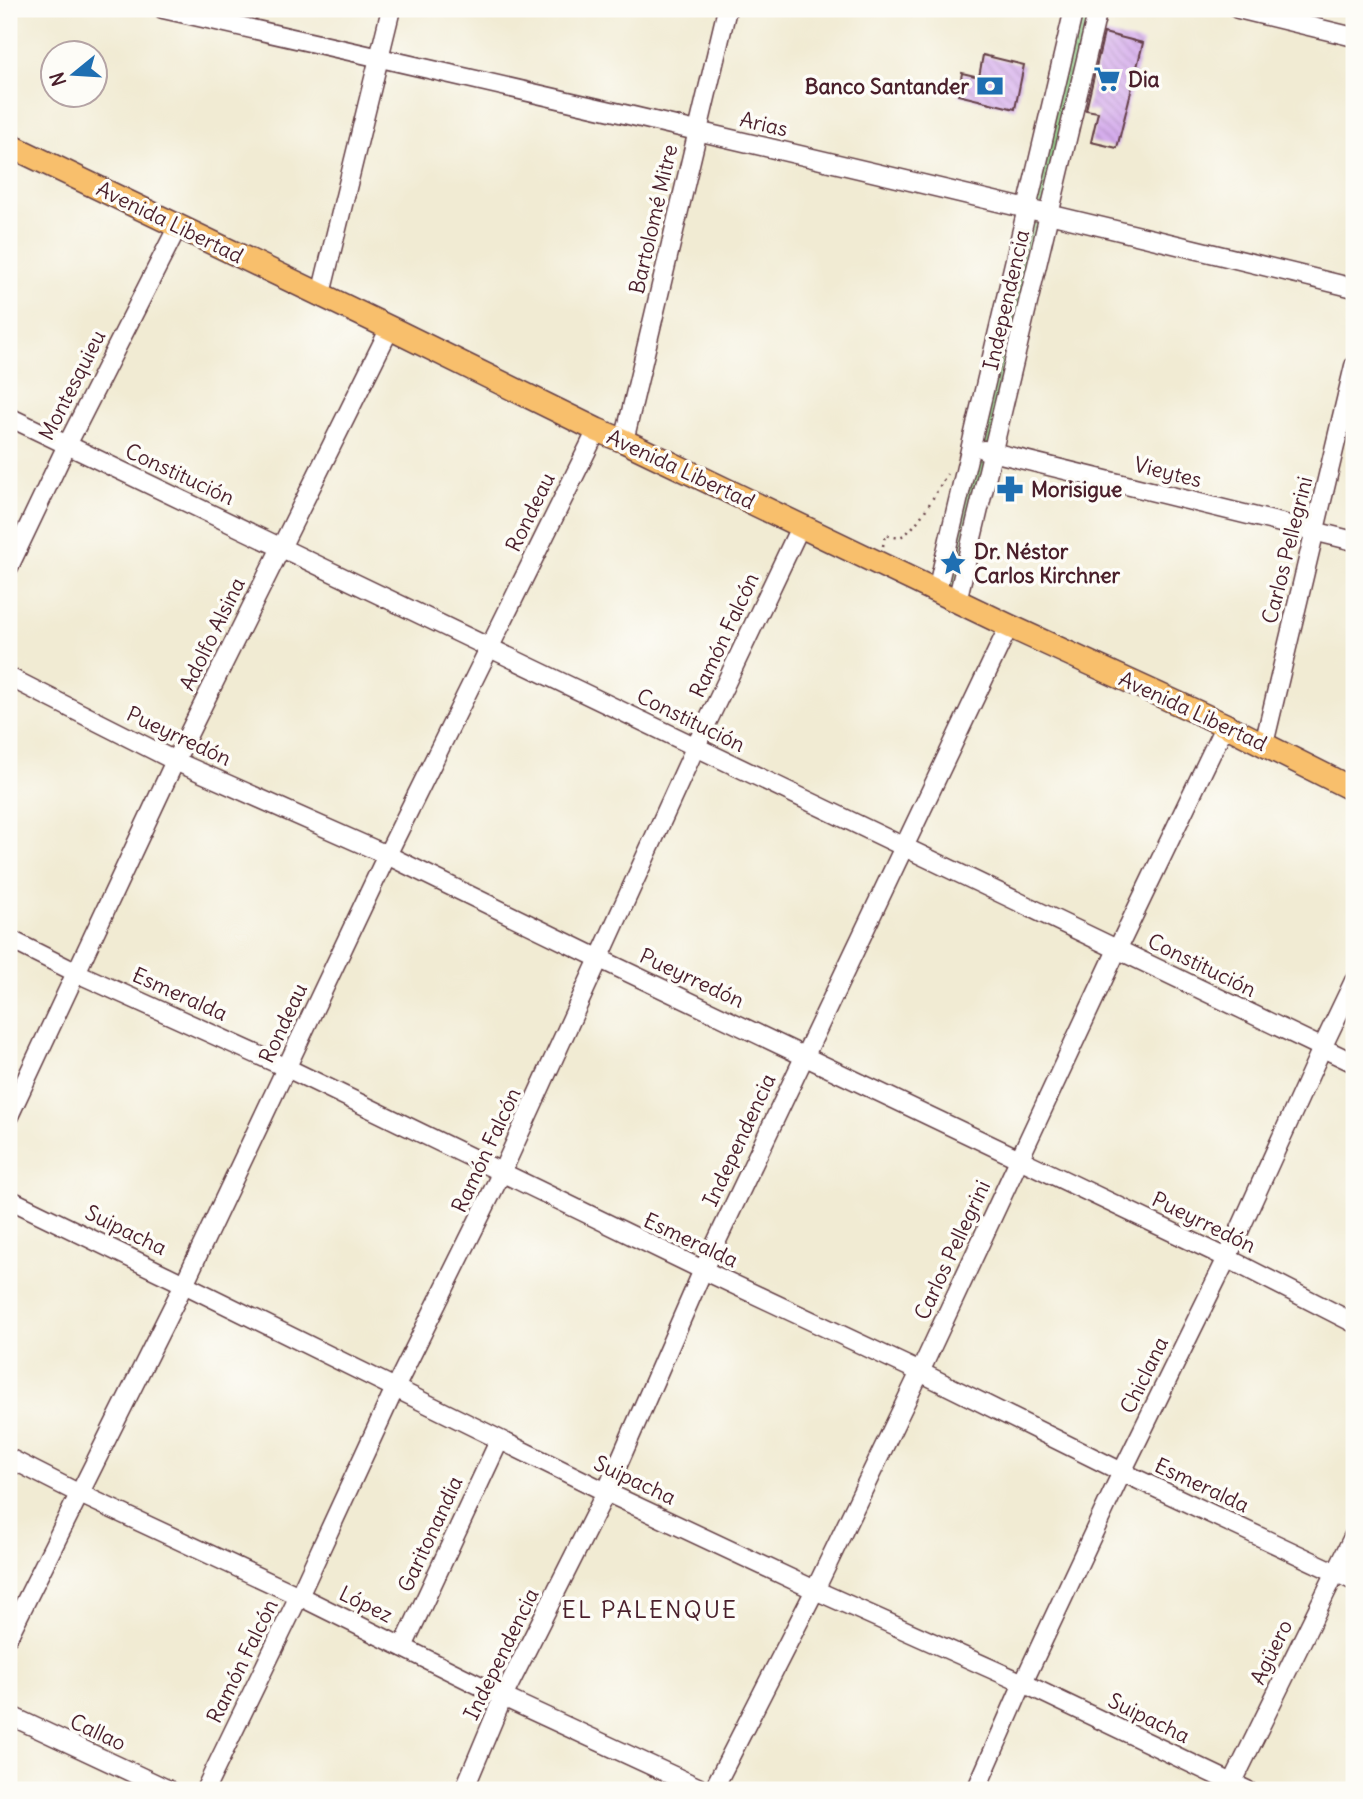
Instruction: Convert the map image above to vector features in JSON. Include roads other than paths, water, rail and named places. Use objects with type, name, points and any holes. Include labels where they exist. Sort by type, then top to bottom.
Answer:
[{"type":"main road","name":"Avenida Libertad","points":[[9,145],[597,430],[1009,626],[1225,725],[1354,790]]},
{"type":"street","name":"Arias","points":[[163,9],[1049,213],[1354,288]]},
{"type":"street","points":[[321,294],[391,9]]},
{"type":"street","name":"Bartolomé Mitre","points":[[624,441],[727,9]]},
{"type":"street","name":"Independencia","points":[[947,595],[965,472],[1074,9]]},
{"type":"street","name":"Independencia","points":[[947,595],[993,452],[1098,9]]},
{"type":"street","points":[[1238,9],[1354,37]]},
{"type":"street","name":"Montesquieu","points":[[9,567],[67,445],[178,226]]},
{"type":"street","name":"Adolfo Alsina","points":[[9,1116],[176,761],[390,328]]},
{"type":"street","name":"Carlos Pellegrini","points":[[1264,744],[1354,366]]},
{"type":"street","name":"Constitución","points":[[9,417],[1354,1063]]},
{"type":"street","name":"Rondeau","points":[[9,1635],[184,1284],[387,855],[597,430]]},
{"type":"street","name":"Vieytes","points":[[971,446],[1354,541]]},
{"type":"street","name":"Ramón Falcón","points":[[205,1790],[395,1388],[501,1174],[695,748],[801,526]]},
{"type":"street","name":"Independencia","points":[[464,1790],[503,1697],[606,1492],[703,1270],[1009,626]]},
{"type":"street","name":"Pueyrredón","points":[[9,677],[176,761],[387,855],[1227,1258],[1354,1323]]},
{"type":"street","name":"Carlos Pellegrini","points":[[713,1790],[815,1590],[920,1372],[1018,1159],[1225,725]]},
{"type":"street","name":"Esmeralda","points":[[9,939],[77,973],[286,1068],[501,1174],[1354,1581]]},
{"type":"street","name":"Chiclana","points":[[976,1790],[1023,1683],[1227,1258],[1354,981]]},
{"type":"street","name":"Suipacha","points":[[9,1199],[499,1441],[815,1590],[1023,1683],[1236,1788]]},
{"type":"street","name":"Garitonandia","points":[[403,1647],[499,1441]]},
{"type":"street","name":"López","points":[[9,1458],[503,1697],[704,1790]]},
{"type":"street","name":"Agüero","points":[[1236,1788],[1354,1535]]},
{"type":"street","name":"Callao","points":[[9,1715],[169,1790]]},
{"type":"place","name":"Dia","points":[[1107,79]]},
{"type":"place","name":"Banco Santander","points":[[990,86]]},
{"type":"place","name":"Morisigue","points":[[1010,489]]},
{"type":"place","name":"Dr. Néstor Carlos Kirchner","points":[[953,563]]},
{"type":"district","name":"EL PALENQUE","points":[[650,1609]]}]
